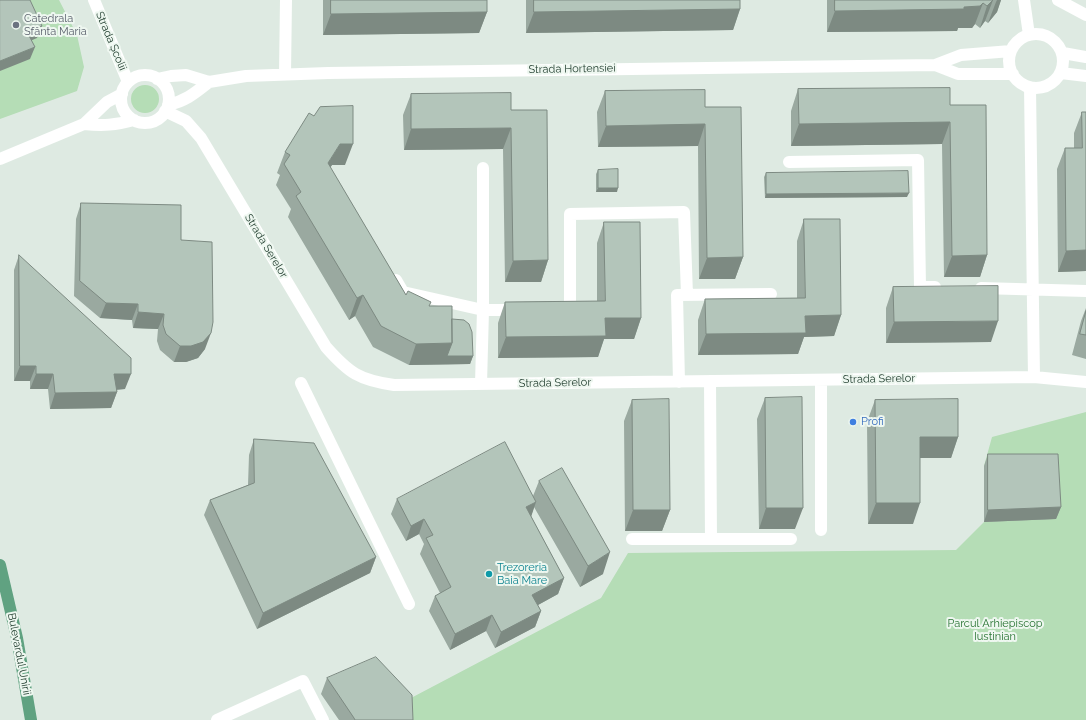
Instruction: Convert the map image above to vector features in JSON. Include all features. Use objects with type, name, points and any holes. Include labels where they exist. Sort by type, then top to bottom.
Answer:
[{"type":"main road","name":"Bulevardul Unirii","points":[[0,566],[17,638],[31,720]]},
{"type":"street","name":"Strada Școlii","points":[[94,0],[128,82]]},
{"type":"street","points":[[285,74],[286,0]]},
{"type":"street","points":[[1024,0],[1029,35]]},
{"type":"street","points":[[1058,0],[1086,15]]},
{"type":"street","points":[[1037,34],[1049,37],[1059,46],[1063,53],[1063,66],[1060,73],[1055,81],[1046,86],[1037,88],[1030,87],[1019,82],[1013,74],[1010,66],[1009,59],[1015,44],[1021,38],[1029,35],[1037,34]]},
{"type":"street","name":"Strada Hortensiei","points":[[158,79],[186,75],[209,82],[246,76],[285,74],[935,65],[961,55],[1011,51]]},
{"type":"street","points":[[1063,53],[1086,57]]},
{"type":"street","name":"Strada Hortensiei","points":[[935,65],[958,74],[1013,74]]},
{"type":"street","points":[[1060,73],[1086,76]]},
{"type":"street","points":[[142,75],[158,79],[167,90],[169,97],[167,108],[155,121],[148,123],[134,120],[128,116],[123,109],[121,101],[122,94],[128,82],[142,75]]},
{"type":"street","name":"Strada Hortensiei","points":[[167,108],[190,97],[209,82]]},
{"type":"street","points":[[1030,87],[1034,377]]},
{"type":"street","points":[[0,159],[84,124],[106,102],[122,94]]},
{"type":"street","name":"Strada Serelor","points":[[167,108],[186,121],[201,138],[326,347],[340,362],[356,375],[374,382],[394,385],[1034,377],[1086,382]]},
{"type":"street","points":[[84,124],[104,126],[134,120]]},
{"type":"street","points":[[789,162],[918,160],[920,287],[950,288]]},
{"type":"street","points":[[481,384],[483,310],[483,168]]},
{"type":"street","points":[[546,309],[570,309],[570,214],[684,212],[687,295]]},
{"type":"street","points":[[391,271],[403,292],[483,310],[530,310]]},
{"type":"street","points":[[973,288],[1033,288],[1086,291]]},
{"type":"street","points":[[679,382],[677,295],[770,294]]},
{"type":"street","points":[[821,380],[821,530]]},
{"type":"street","points":[[710,381],[711,539]]},
{"type":"street","points":[[302,383],[409,604]]},
{"type":"street","points":[[632,539],[791,539]]},
{"type":"street","points":[[217,720],[303,681],[323,720]]},
{"type":"green space","points":[[0,0],[59,0],[77,35],[84,67],[77,91],[0,119]]},
{"type":"green space","points":[[145,85],[155,89],[159,99],[155,109],[145,113],[135,109],[131,99],[135,89]]},
{"type":"green space","name":"Parcul Arhiepiscop Iustinian","points":[[1086,412],[1086,720],[412,720],[411,698],[601,598],[628,553],[956,550],[984,522],[984,466],[992,437]]},
{"type":"building","name":"Catedrala Sfânta Maria","points":[[0,0],[30,0],[42,26],[27,32],[35,47],[0,61]]},
{"type":"building","points":[[331,0],[487,0],[487,12],[331,14]]},
{"type":"building","points":[[534,0],[740,0],[740,9],[534,12]]},
{"type":"building","points":[[835,0],[993,0],[987,6],[983,3],[980,6],[964,7],[964,9],[835,11]]},
{"type":"building","points":[[950,88],[950,105],[986,105],[987,255],[952,256],[950,122],[799,124],[798,89]]},
{"type":"building","points":[[705,90],[705,107],[741,107],[743,257],[707,258],[705,124],[606,126],[605,91]]},
{"type":"building","points":[[511,93],[511,110],[547,110],[548,260],[513,261],[511,128],[411,129],[411,94]]},
{"type":"building","points":[[353,106],[353,144],[340,144],[328,163],[406,295],[408,291],[431,302],[429,306],[452,306],[452,343],[416,344],[381,326],[363,295],[357,298],[296,196],[301,192],[284,164],[290,155],[285,152],[309,113],[314,116],[320,107]]},
{"type":"building","points":[[1082,112],[1086,112],[1086,250],[1066,251],[1065,148],[1082,148]]},
{"type":"building","points":[[618,169],[618,188],[598,188],[598,170]]},
{"type":"building","points":[[908,171],[909,193],[766,194],[766,173]]},
{"type":"building","points":[[81,203],[181,205],[181,240],[212,242],[213,322],[211,333],[203,342],[191,346],[180,346],[166,334],[163,325],[164,314],[138,312],[138,304],[106,303],[80,281]]},
{"type":"building","points":[[804,219],[840,219],[841,315],[805,316],[806,333],[706,334],[705,299],[805,298]]},
{"type":"building","points":[[604,222],[640,222],[641,318],[605,318],[606,336],[506,337],[505,302],[605,301]]},
{"type":"building","points":[[19,255],[131,358],[131,374],[114,374],[117,392],[55,393],[53,374],[36,374],[36,366],[20,366]]},
{"type":"building","points":[[998,286],[998,321],[894,322],[893,287]]},
{"type":"building","points":[[1086,311],[1086,335],[1080,334]]},
{"type":"building","points":[[452,319],[464,320],[469,324],[472,332],[473,356],[447,356],[452,343]]},
{"type":"building","points":[[802,397],[803,508],[766,508],[765,398]]},
{"type":"building","points":[[669,399],[670,510],[633,510],[632,400]]},
{"type":"building","points":[[958,399],[958,437],[920,437],[920,503],[876,503],[875,400]]},
{"type":"building","points":[[254,439],[314,443],[376,557],[263,613],[210,500],[254,483]]},
{"type":"building","name":"Trezoreria Baia Mare","points":[[505,442],[536,502],[526,507],[564,578],[532,595],[541,611],[501,632],[492,615],[455,634],[435,596],[451,587],[426,538],[433,535],[424,519],[411,526],[397,499]]},
{"type":"building","points":[[988,454],[1058,454],[1061,507],[988,510]]},
{"type":"building","points":[[562,468],[610,552],[588,566],[539,481]]},
{"type":"building","points":[[376,657],[412,695],[413,720],[355,720],[327,678]]},
{"type":"place","name":"Catedrala Sfânta Maria","points":[[16,25]]},
{"type":"place","name":"Profi","points":[[853,422]]},
{"type":"place","name":"Trezoreria Baia Mare","points":[[489,574]]}]
